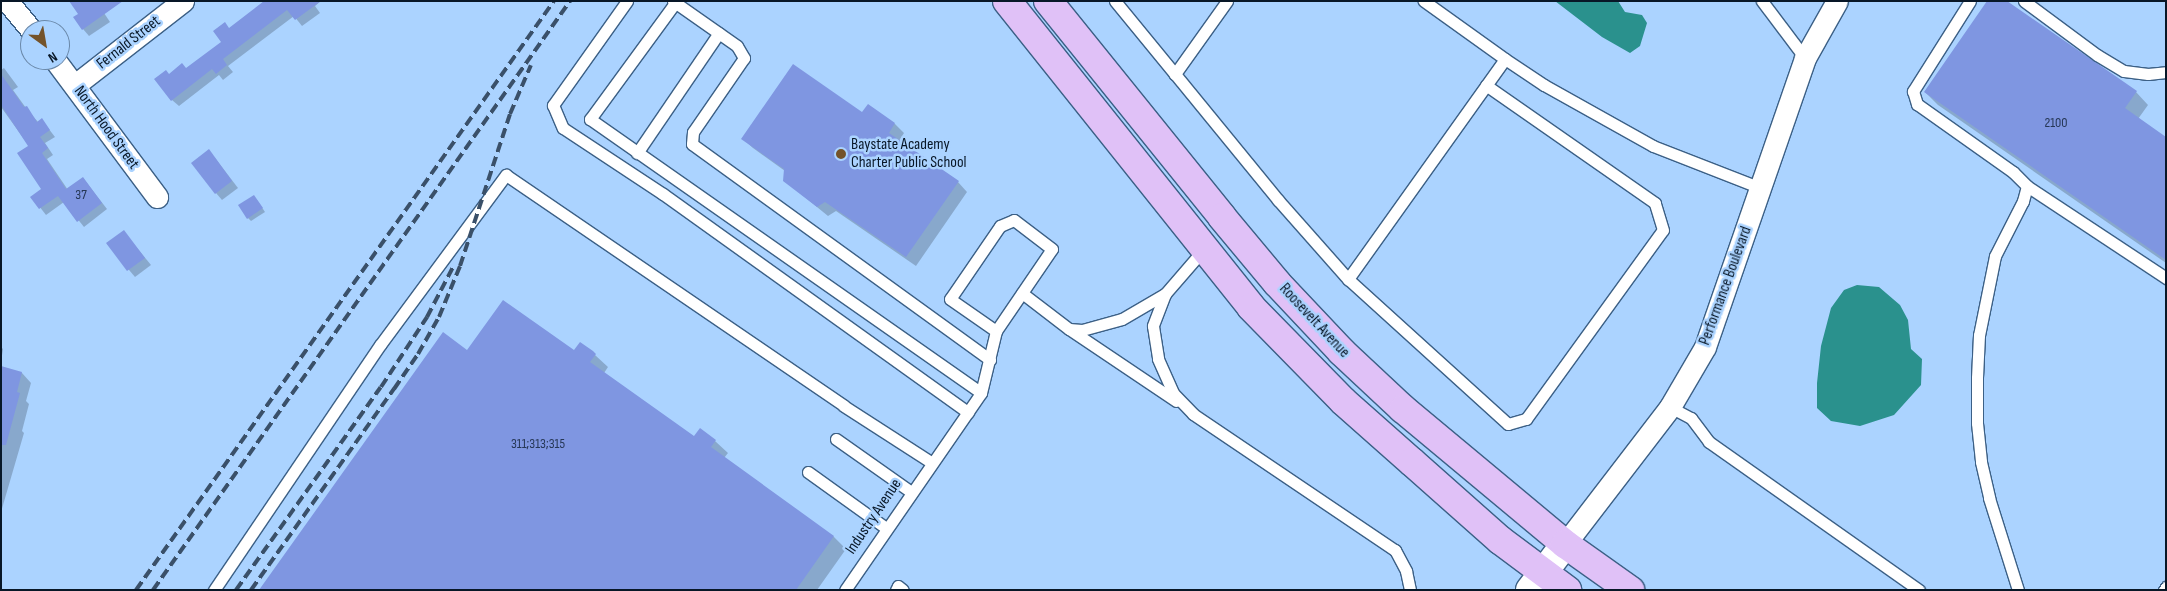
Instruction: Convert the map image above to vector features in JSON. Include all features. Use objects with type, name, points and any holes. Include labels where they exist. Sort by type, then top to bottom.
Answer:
[{"type":"main road","points":[[1006,1],[1251,307],[1343,401],[1500,540],[1536,581],[1567,590]]},
{"type":"main road","name":"Roosevelt Avenue","points":[[1048,1],[1222,217],[1278,283],[1342,352],[1403,409],[1565,544],[1630,590]]},
{"type":"street","points":[[8,1],[23,20]]},
{"type":"street","name":"Fernald Street","points":[[74,85],[183,1]]},
{"type":"street","name":"Performance Boulevard","points":[[1565,544],[1670,407],[1705,347],[1805,58],[1837,1]]},
{"type":"street","name":"North Hood Street","points":[[63,70],[157,197]]},
{"type":"street","points":[[1536,581],[1565,544]]},
{"type":"lane","points":[[627,1],[553,105],[563,128],[663,194],[968,412]]},
{"type":"lane","points":[[1115,1],[1278,200],[1348,279],[1508,424],[1526,419],[1663,230],[1655,203],[1486,85]]},
{"type":"lane","points":[[1174,74],[1227,1]]},
{"type":"lane","points":[[1424,1],[1544,85],[1653,146],[1761,188]]},
{"type":"lane","points":[[1762,1],[1805,58]]},
{"type":"lane","points":[[1970,1],[1922,75],[1913,91],[1914,99],[1937,120],[2012,172],[2027,186],[2166,278]]},
{"type":"lane","points":[[2024,1],[2097,54],[2124,71],[2148,74],[2166,72]]},
{"type":"lane","points":[[981,393],[590,119],[674,2],[737,46],[744,58],[693,132],[692,144],[990,360]]},
{"type":"lane","points":[[637,153],[719,33]]},
{"type":"lane","points":[[1348,279],[1505,59]]},
{"type":"lane","points":[[214,590],[380,345],[506,175],[844,406],[931,462]]},
{"type":"lane","points":[[2018,590],[1989,498],[1981,462],[1977,423],[1977,378],[1979,336],[1995,256],[2023,201],[2027,186]]},
{"type":"lane","points":[[1014,220],[1052,249],[996,331],[950,299],[1000,226],[1014,220]]},
{"type":"lane","points":[[1069,329],[1082,330],[1122,319],[1164,294],[1204,249]]},
{"type":"lane","points":[[1022,293],[1069,329],[1188,408]]},
{"type":"lane","points":[[1164,294],[1153,326],[1158,359],[1173,392],[1193,414],[1395,550],[1406,571],[1410,590]]},
{"type":"lane","name":"Industry Avenue","points":[[844,590],[931,462],[981,393],[996,331]]},
{"type":"lane","points":[[1670,407],[1691,418],[1709,442],[1919,590]]},
{"type":"lane","points":[[836,439],[911,492]]},
{"type":"lane","points":[[808,472],[886,528]]},
{"type":"shaded area","points":[[1555,1],[1618,1],[1625,12],[1642,15],[1647,23],[1640,46],[1630,53],[1602,37]]},
{"type":"shaded area","points":[[1857,285],[1879,287],[1900,305],[1908,320],[1911,349],[1922,359],[1921,385],[1894,415],[1860,426],[1831,421],[1817,408],[1817,383],[1821,346],[1831,308],[1844,290]]},
{"type":"building","points":[[69,1],[123,1],[82,30],[73,17],[78,14]]},
{"type":"building","points":[[264,1],[321,1],[295,20],[287,10],[223,59],[227,65],[216,74],[212,69],[171,101],[154,79],[166,70],[169,74],[182,63],[186,68],[221,42],[213,31],[225,22],[229,28]]},
{"type":"building","points":[[1987,1],[2007,1],[2137,91],[2125,108],[2166,137],[2166,260],[1924,92]]},
{"type":"building","name":"Baystate Academy Charter Public School","points":[[793,64],[862,112],[868,104],[895,123],[889,133],[959,181],[906,257],[825,202],[817,207],[783,181],[784,169],[741,139]]},
{"type":"building","points":[[1,74],[24,107],[27,106],[37,122],[42,118],[50,130],[40,137],[48,148],[42,153],[66,189],[83,177],[102,203],[77,222],[58,196],[39,209],[30,197],[41,189],[17,153],[28,146],[1,105]]},
{"type":"building","points":[[209,149],[232,181],[215,194],[191,163]]},
{"type":"building","points":[[254,195],[263,208],[247,219],[238,205]]},
{"type":"building","points":[[124,230],[145,258],[127,271],[106,243]]},
{"type":"building","points":[[503,300],[574,350],[580,342],[593,351],[596,354],[590,362],[694,436],[700,428],[716,440],[711,447],[834,536],[796,590],[259,590],[443,332],[467,350]]},
{"type":"building","points":[[1,366],[22,372],[17,392],[20,393],[6,445],[1,445]]},
{"type":"railway","points":[[136,590],[554,1]]},
{"type":"railway","points":[[153,590],[570,1]]},
{"type":"railway","points":[[251,590],[394,389],[418,354],[439,317],[460,266],[510,114],[531,65]]},
{"type":"railway","points":[[236,590],[381,387],[427,317],[453,267]]},
{"type":"place","name":"Baystate Academy Charter Public School","points":[[841,154]]}]
